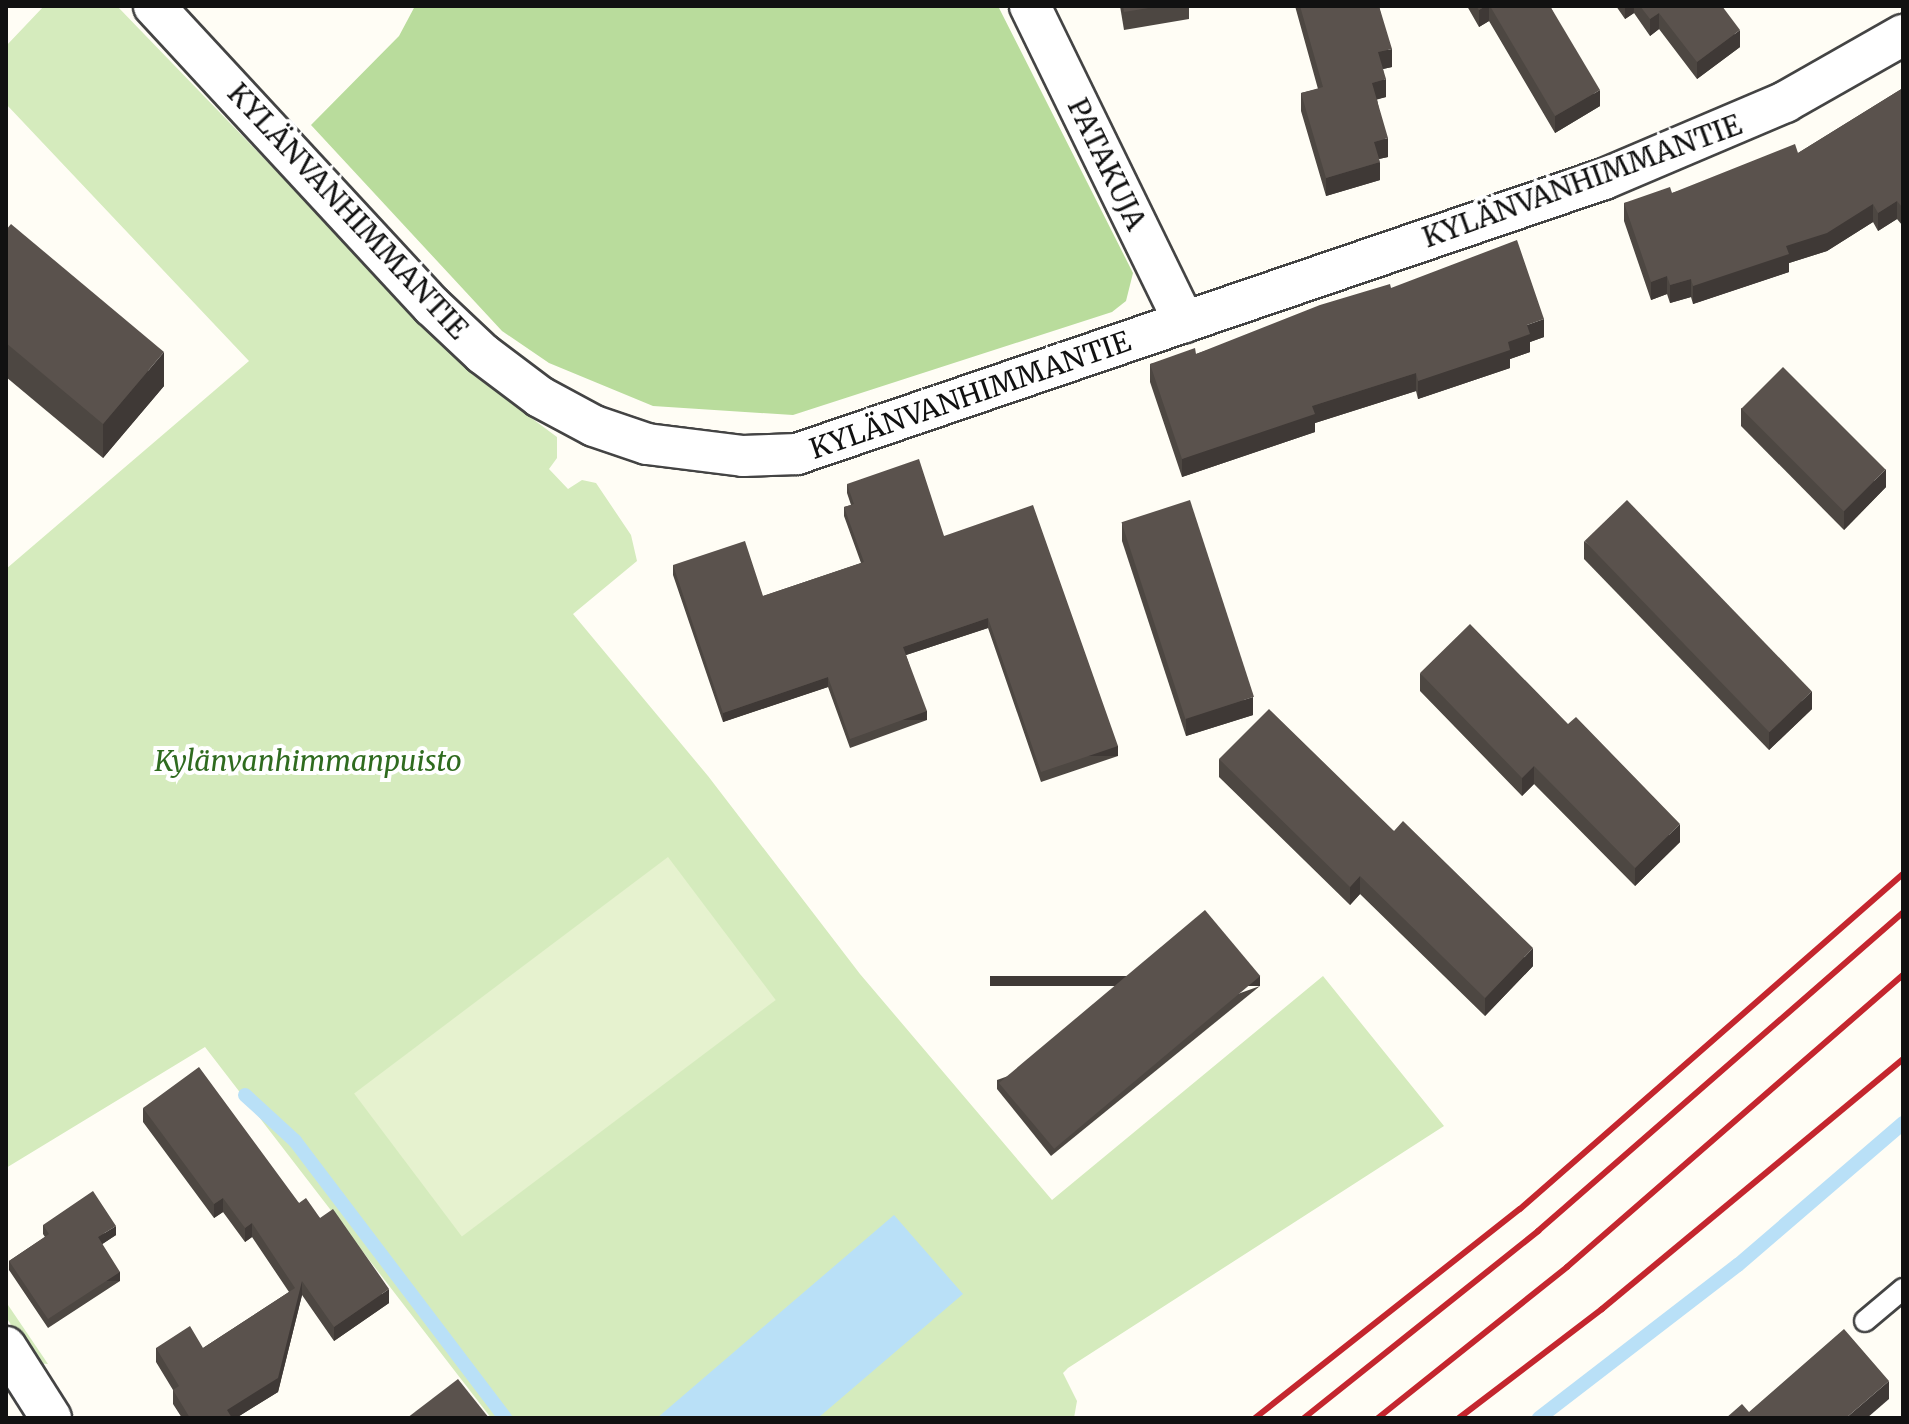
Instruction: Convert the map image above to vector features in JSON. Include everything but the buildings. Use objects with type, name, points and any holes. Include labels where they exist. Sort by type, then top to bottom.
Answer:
[{"type":"street","name":"KYLÄNVANHIMMANTIE","points":[[154,6],[432,306],[483,354],[540,397],[594,426],[647,444],[695,453],[797,454],[1604,179],[1785,102],[1903,35]]},
{"type":"street","name":"PATAKUJA","points":[[1030,6],[1184,322]]},
{"type":"street","points":[[6,1347],[51,1418]]},
{"type":"lane","points":[[1865,1321],[1903,1289]]},
{"type":"green space","name":"Kylänvanhimmanpuisto","points":[[44,6],[117,6],[472,374],[557,437],[557,458],[549,469],[568,489],[582,480],[596,483],[631,535],[637,561],[573,614],[708,776],[860,974],[1052,1200],[1323,976],[1444,1126],[1068,1368],[1063,1373],[1077,1401],[1074,1418],[491,1418],[205,1047],[6,1168],[6,569],[249,361],[6,104],[6,46]]},
{"type":"green space","points":[[415,6],[998,6],[1133,273],[1126,301],[1112,312],[793,415],[653,406],[549,363],[502,331],[311,125],[399,36]]},
{"type":"green space","points":[[668,857],[776,1000],[462,1236],[354,1094]]},
{"type":"green space","points":[[6,1302],[48,1364],[36,1363],[6,1317]]},
{"type":"water","points":[[894,1215],[963,1294],[818,1418],[657,1418]]},
{"type":"waterway","points":[[245,1095],[295,1141],[505,1418]]},
{"type":"waterway","points":[[1539,1418],[1738,1265],[1903,1123]]},
{"type":"railway","points":[[1255,1418],[1520,1209],[1903,874]]},
{"type":"railway","points":[[1304,1418],[1538,1231],[1903,913]]},
{"type":"railway","points":[[1378,1418],[1567,1267],[1903,975]]},
{"type":"railway","points":[[1459,1418],[1602,1309],[1903,1059]]}]
